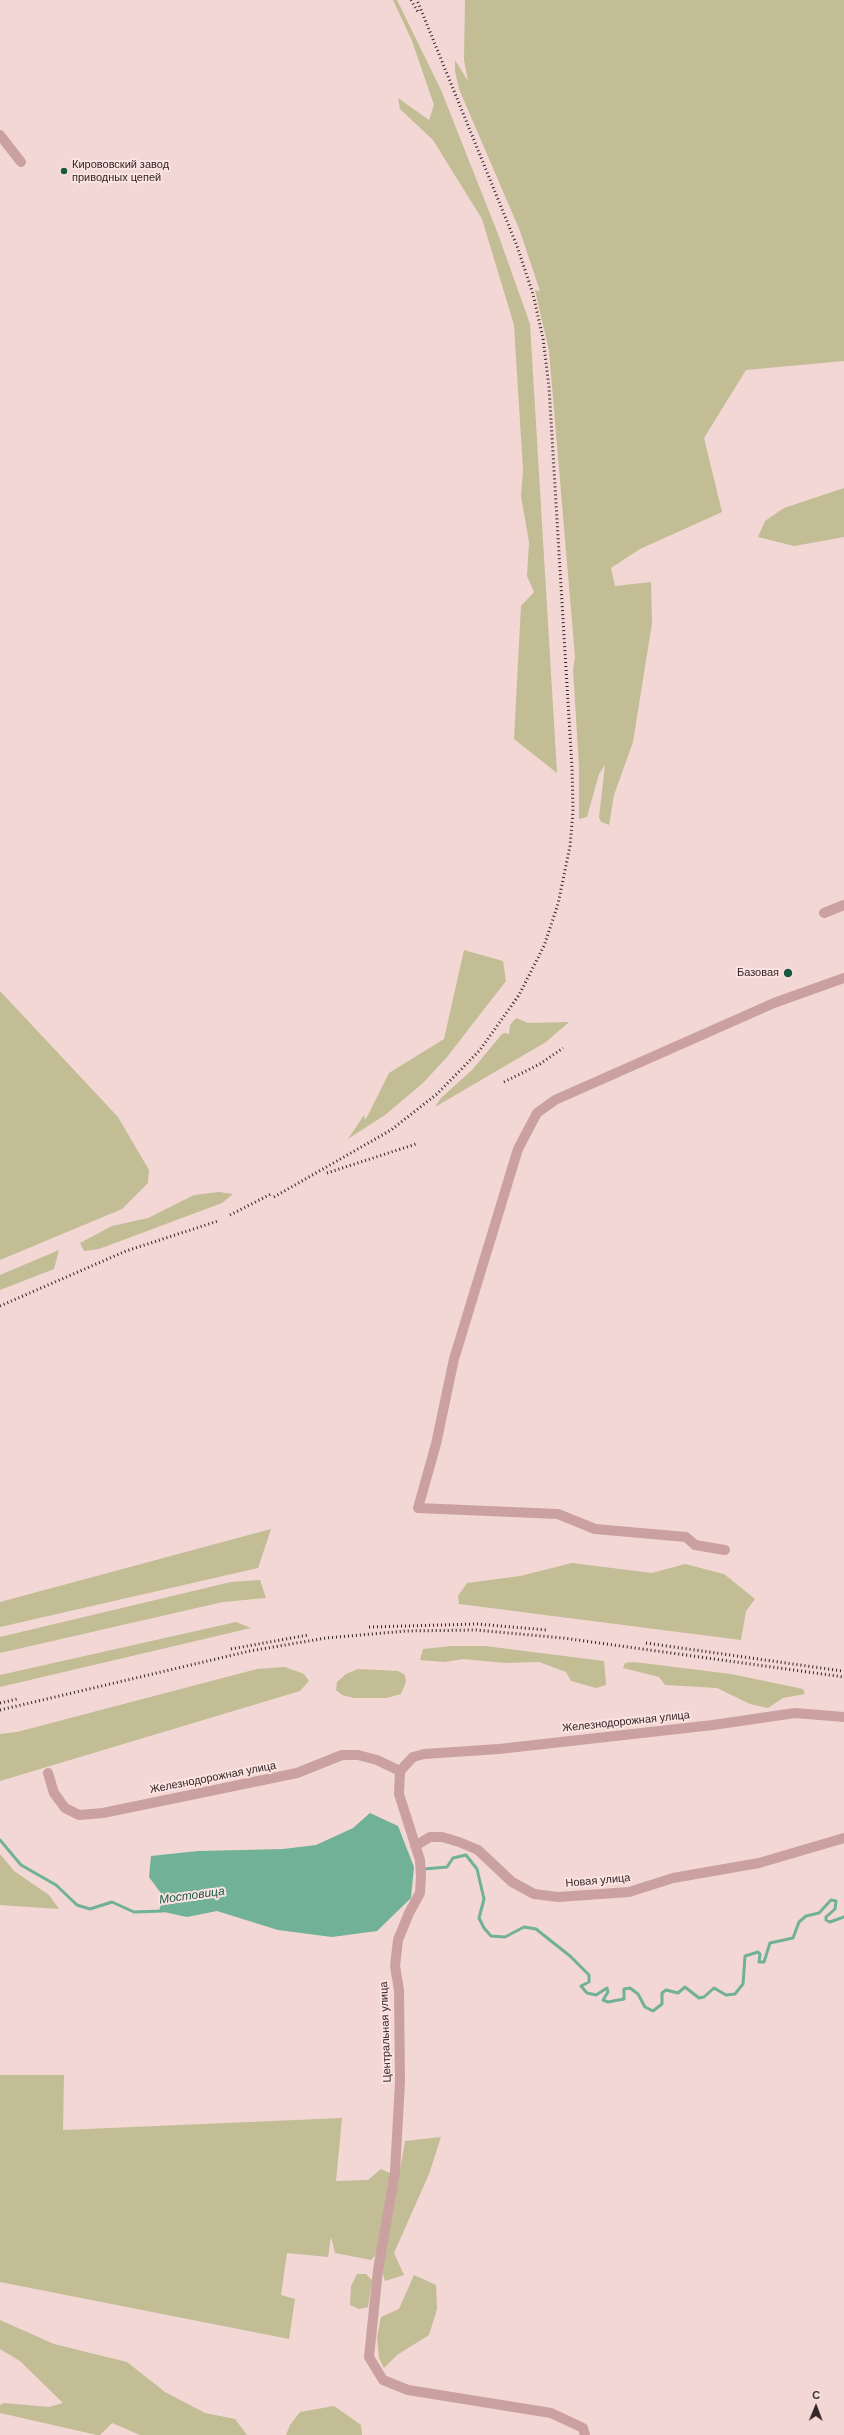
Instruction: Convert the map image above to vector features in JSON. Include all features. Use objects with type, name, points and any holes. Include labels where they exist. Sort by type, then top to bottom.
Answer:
[{"type":"street","points":[[0,135],[22,162]]},
{"type":"street","points":[[824,913],[844,905]]},
{"type":"street","points":[[725,1550],[695,1545],[686,1536],[595,1528],[558,1514],[418,1508],[436,1444],[454,1359],[518,1149],[537,1113],[555,1100],[774,1003],[844,978]]},
{"type":"street","name":"Железнодорожная улица","points":[[48,1773],[54,1793],[65,1808],[79,1815],[103,1813],[290,1775],[342,1755],[358,1755],[370,1758],[400,1771],[413,1757],[424,1754],[507,1748],[714,1725],[795,1713],[843,1717]]},
{"type":"street","name":"Центральная улица","points":[[400,1771],[399,1794],[415,1846],[422,1876],[420,1893],[409,1913],[398,1940],[394,1966],[399,1990],[400,2082],[395,2172],[378,2270],[369,2357],[383,2380],[408,2390],[551,2413],[583,2428],[585,2435]]},
{"type":"street","name":"Новая улица","points":[[415,1846],[430,1837],[442,1837],[459,1842],[478,1850],[512,1882],[534,1894],[558,1897],[629,1892],[673,1878],[759,1863],[844,1838]]},
{"type":"shaded area","points":[[393,0],[397,0],[441,90],[498,234],[530,324],[557,773],[514,739],[521,606],[534,592],[527,576],[529,542],[521,496],[523,470],[514,325],[482,219],[433,140],[400,109],[398,98],[429,120],[434,105],[412,41]]},
{"type":"shaded area","points":[[465,0],[844,0],[844,361],[746,370],[704,438],[722,512],[640,549],[611,568],[615,586],[651,582],[652,623],[633,742],[614,795],[609,825],[601,822],[599,817],[605,765],[599,774],[587,817],[579,819],[579,767],[573,669],[575,657],[549,351],[535,290],[540,291],[520,231],[459,89],[455,71],[455,60],[468,81],[464,60]]},
{"type":"shaded area","points":[[844,488],[844,537],[794,546],[758,537],[765,521],[784,508]]},
{"type":"shaded area","points":[[464,950],[503,961],[506,981],[447,1057],[423,1083],[385,1115],[348,1139],[364,1115],[365,1120],[389,1073],[444,1039]]},
{"type":"shaded area","points":[[0,991],[118,1117],[149,1170],[148,1183],[122,1209],[0,1260]]},
{"type":"shaded area","points":[[516,1018],[528,1023],[569,1022],[546,1042],[435,1107],[441,1098],[472,1070],[502,1034],[509,1034],[510,1025]]},
{"type":"shaded area","points":[[219,1192],[233,1194],[222,1203],[99,1249],[84,1251],[80,1243],[112,1226],[148,1218],[194,1195]]},
{"type":"shaded area","points":[[59,1250],[54,1269],[0,1290],[0,1275]]},
{"type":"shaded area","points":[[271,1529],[258,1568],[0,1627],[0,1602]]},
{"type":"shaded area","points":[[572,1563],[652,1573],[685,1564],[724,1574],[755,1599],[746,1611],[741,1640],[459,1604],[458,1596],[467,1583],[520,1576]]},
{"type":"shaded area","points":[[260,1580],[266,1598],[223,1602],[0,1653],[0,1637],[231,1582]]},
{"type":"shaded area","points":[[236,1622],[251,1628],[0,1687],[0,1675]]},
{"type":"shaded area","points":[[452,1646],[485,1646],[604,1661],[606,1685],[596,1688],[571,1681],[566,1672],[539,1662],[505,1663],[463,1659],[445,1662],[420,1660],[423,1649]]},
{"type":"shaded area","points":[[634,1662],[731,1674],[803,1689],[805,1694],[783,1698],[768,1708],[750,1704],[717,1688],[665,1685],[659,1677],[623,1668],[625,1663]]},
{"type":"shaded area","points":[[285,1667],[304,1674],[309,1681],[300,1691],[0,1781],[0,1734],[17,1732],[257,1669]]},
{"type":"shaded area","points":[[358,1669],[398,1671],[405,1675],[406,1682],[401,1694],[386,1698],[354,1698],[342,1695],[336,1690],[337,1682],[346,1674]]},
{"type":"shaded area","points":[[0,1854],[14,1871],[49,1895],[59,1909],[0,1905]]},
{"type":"shaded area","points":[[0,2075],[64,2075],[63,2130],[342,2118],[336,2181],[368,2180],[381,2169],[390,2173],[376,2255],[371,2260],[335,2253],[331,2237],[328,2257],[287,2253],[281,2295],[295,2299],[289,2339],[0,2282]]},
{"type":"shaded area","points":[[441,2137],[429,2174],[394,2253],[404,2275],[385,2281],[382,2271],[405,2141]]},
{"type":"shaded area","points":[[357,2274],[366,2274],[372,2280],[368,2307],[359,2309],[350,2305],[351,2286]]},
{"type":"shaded area","points":[[414,2275],[436,2285],[437,2309],[429,2335],[397,2355],[384,2368],[379,2358],[377,2337],[381,2317],[399,2309]]},
{"type":"shaded area","points":[[0,2320],[54,2344],[127,2362],[165,2392],[205,2413],[235,2419],[247,2435],[140,2435],[112,2423],[100,2435],[97,2435],[0,2413],[0,2405],[4,2403],[49,2407],[63,2403],[20,2361],[0,2349]]},
{"type":"shaded area","points":[[334,2406],[361,2425],[362,2435],[286,2435],[290,2425],[300,2412]]},
{"type":"water","points":[[370,1813],[398,1826],[414,1867],[411,1898],[377,1931],[332,1937],[278,1930],[217,1911],[187,1917],[159,1911],[163,1896],[149,1877],[151,1856],[198,1851],[283,1849],[316,1845],[353,1828]]},
{"type":"waterway","name":"Мостовица","points":[[0,1840],[21,1865],[56,1885],[77,1905],[90,1909],[112,1902],[134,1912],[163,1911]]},
{"type":"waterway","name":"Мостовица","points":[[424,1869],[447,1867],[453,1858],[466,1855],[477,1869],[484,1899],[479,1918],[484,1928],[491,1936],[505,1937],[524,1927],[536,1929],[570,1956],[589,1975],[589,1982],[581,1986],[587,1993],[596,1995],[607,1988],[608,1992],[603,2000],[608,2002],[624,1999],[624,1989],[630,1988],[638,1994],[645,2007],[653,2011],[662,2004],[662,1993],[666,1990],[678,1993],[685,1987],[699,1998],[704,1997],[714,1988],[726,1995],[735,1994],[743,1984],[745,1956],[758,1952],[760,1954],[759,1962],[764,1962],[770,1943],[793,1938],[799,1922],[806,1916],[819,1913],[831,1900],[836,1901],[835,1909],[826,1917],[826,1920],[830,1922],[844,1917]]},
{"type":"railway","points":[[411,0],[418,12]]},
{"type":"railway","points":[[274,1197],[391,1130],[437,1094],[480,1050],[519,995],[544,946],[558,904],[570,846],[573,811],[572,768],[549,387],[543,338],[533,294],[517,246],[417,0]]},
{"type":"railway","points":[[504,1082],[540,1064],[563,1048]]},
{"type":"railway","points":[[327,1173],[416,1144]]},
{"type":"railway","points":[[230,1215],[271,1194]]},
{"type":"railway","points":[[0,1306],[126,1251],[218,1221]]},
{"type":"railway","points":[[369,1627],[477,1624],[547,1630]]},
{"type":"railway","points":[[0,1710],[250,1651],[326,1638],[406,1631],[476,1630],[563,1638],[844,1677]]},
{"type":"railway","points":[[231,1649],[308,1635]]},
{"type":"railway","points":[[646,1643],[842,1671]]},
{"type":"railway","points":[[0,1703],[17,1699]]},
{"type":"place","name":"Кирововский завод приводных цепей","points":[[64,171]]},
{"type":"place","name":"Базовая","points":[[788,973]]}]
